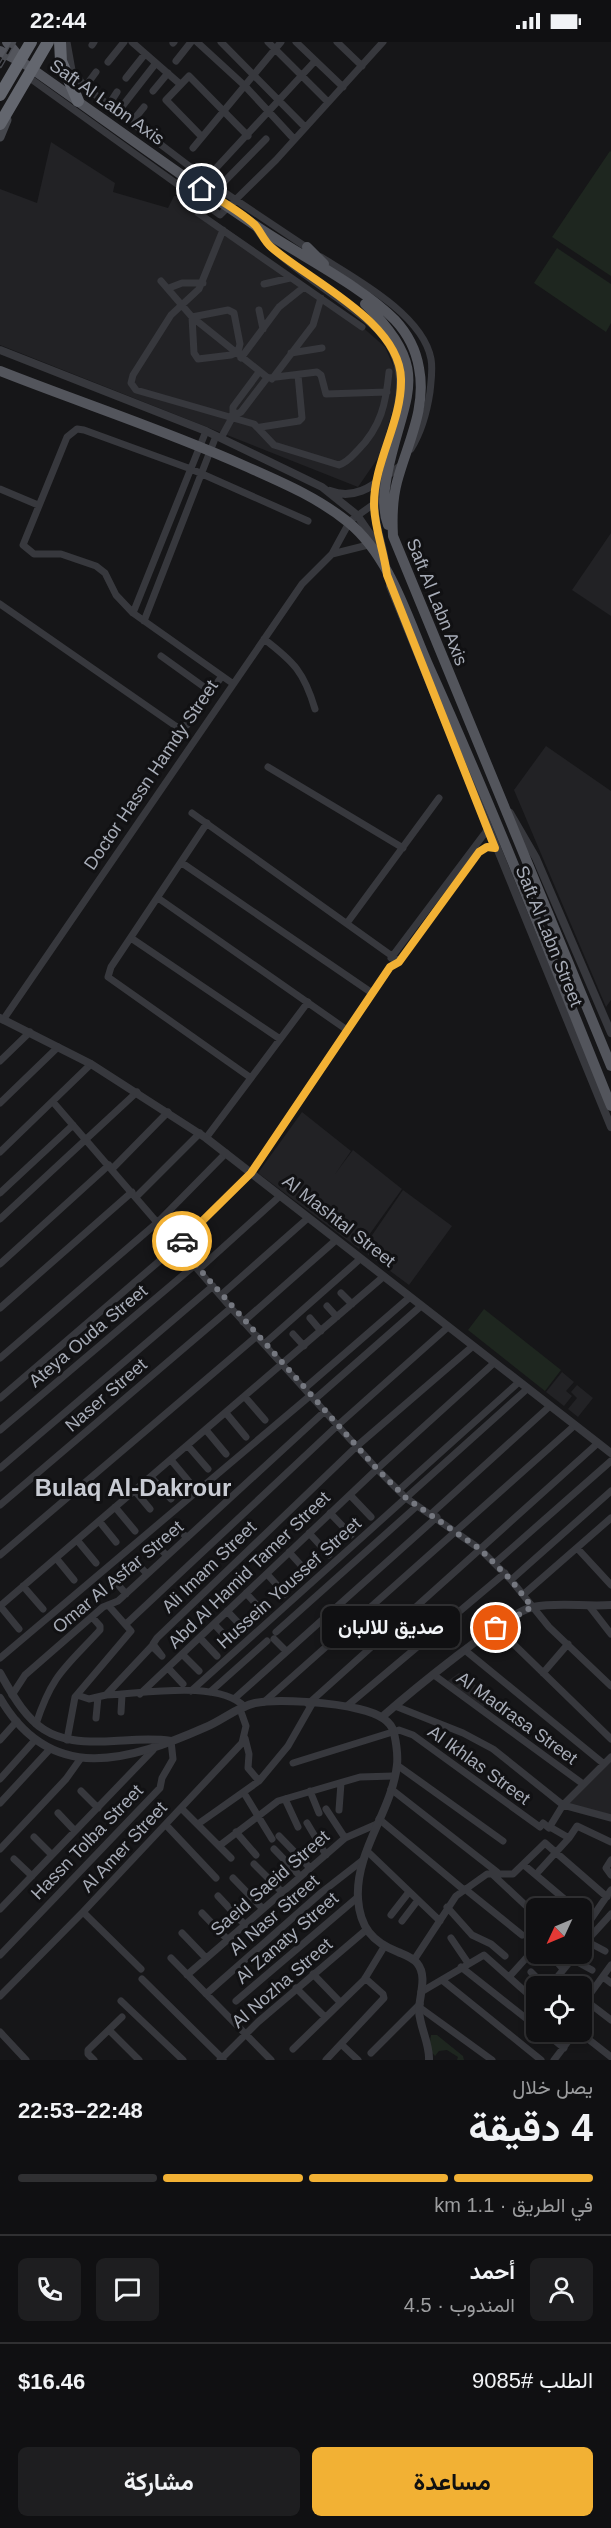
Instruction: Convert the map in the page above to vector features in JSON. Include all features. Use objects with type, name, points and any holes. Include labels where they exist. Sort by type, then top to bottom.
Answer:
[{"type":"highway","points":[[0,95],[31,42]]},
{"type":"highway","points":[[0,124],[48,42]]},
{"type":"highway","points":[[60,42],[61,61],[78,101]]},
{"type":"main road","points":[[7,42],[25,64]]},
{"type":"main road","points":[[0,137],[15,105],[52,42]]},
{"type":"main road","name":"Saft Al Labn Axis","points":[[0,51],[25,64],[256,226],[387,313],[403,330],[413,346],[422,386],[421,403],[397,483],[392,509],[393,536],[611,1066]]},
{"type":"main road","points":[[307,248],[386,324],[400,354],[409,386],[408,400],[389,464],[384,498],[387,522],[393,536]]},
{"type":"main road","name":"Saft Al Labn Axis","points":[[0,371],[188,441],[279,481],[328,507],[366,540],[384,567],[459,732],[611,1106]]},
{"type":"street","points":[[67,42],[72,69],[85,87],[96,72]]},
{"type":"street","points":[[108,62],[124,42]]},
{"type":"street","points":[[132,42],[180,84]]},
{"type":"street","points":[[176,61],[191,42]]},
{"type":"street","points":[[197,42],[244,86],[294,139]]},
{"type":"street","points":[[209,52],[219,42],[254,74],[305,127]]},
{"type":"street","points":[[268,42],[328,102]]},
{"type":"street","points":[[192,148],[281,42]]},
{"type":"street","points":[[296,42],[343,87]]},
{"type":"street","points":[[337,42],[362,66]]},
{"type":"street","points":[[31,79],[220,215],[343,87],[380,43]]},
{"type":"street","points":[[126,78],[145,54]]},
{"type":"street","points":[[206,179],[315,61]]},
{"type":"street","points":[[117,113],[156,63]]},
{"type":"street","points":[[153,91],[168,73]]},
{"type":"street","points":[[202,137],[166,100],[180,84],[191,76],[248,136]]},
{"type":"street","name":"Doctor Hassn Hamdy Street","points":[[2,1019],[302,584],[332,554],[344,529],[387,490],[424,421],[432,372],[430,354],[410,322],[385,299],[218,188],[85,87]]},
{"type":"street","points":[[108,106],[117,92]]},
{"type":"street","points":[[131,123],[144,107]]},
{"type":"street","points":[[218,188],[266,139]]},
{"type":"street","points":[[198,213],[362,327]]},
{"type":"street","points":[[256,226],[271,247],[376,327],[400,354],[400,393],[374,504]]},
{"type":"street","points":[[223,230],[202,283],[194,296],[171,315],[133,375],[133,387],[139,392],[233,416],[261,428],[274,445],[339,465],[349,460],[373,433],[383,414],[389,372]]},
{"type":"street","points":[[264,284],[290,278]]},
{"type":"street","points":[[161,281],[192,317],[259,372],[270,378],[320,373],[326,394],[387,392]]},
{"type":"street","points":[[169,288],[182,283],[202,283]]},
{"type":"street","points":[[192,317],[194,353],[198,359],[239,356],[279,307],[304,287]]},
{"type":"street","points":[[233,416],[241,412],[315,322],[321,298]]},
{"type":"street","points":[[192,317],[232,310],[240,345],[239,356]]},
{"type":"street","points":[[259,310],[263,329]]},
{"type":"street","points":[[291,353],[322,348]]},
{"type":"street","points":[[0,350],[206,431],[321,487],[350,496],[361,492],[402,465]]},
{"type":"street","points":[[144,621],[201,473],[219,437],[233,416],[235,404],[259,372]]},
{"type":"street","points":[[261,428],[299,421],[302,418],[298,375]]},
{"type":"street","points":[[232,683],[133,613],[116,595],[105,573],[96,566],[61,554],[34,554],[27,551],[23,540],[67,437],[77,429],[191,469],[308,521]]},
{"type":"street","points":[[133,613],[206,431]]},
{"type":"street","name":"Saft Al Labn Street","points":[[321,487],[357,516],[384,554]]},
{"type":"street","points":[[0,489],[38,505]]},
{"type":"street","name":"Saft Al Labn Street","points":[[374,504],[391,589],[611,1128]]},
{"type":"street","points":[[332,554],[377,543]]},
{"type":"street","points":[[0,604],[177,727],[187,725],[222,676]]},
{"type":"street","points":[[264,639],[299,669],[307,682],[315,709]]},
{"type":"street","points":[[161,656],[211,692]]},
{"type":"street","points":[[268,767],[403,848]]},
{"type":"street","points":[[347,923],[440,798]]},
{"type":"street","points":[[502,803],[523,832],[611,1033]]},
{"type":"street","points":[[192,813],[399,962]]},
{"type":"street","points":[[207,824],[108,973],[109,981],[251,1078]]},
{"type":"street","points":[[390,967],[391,955],[488,829]]},
{"type":"street","points":[[0,1398],[178,1245],[253,1171],[390,967],[399,962],[479,852],[487,847],[495,848]]},
{"type":"street","points":[[182,863],[372,993]]},
{"type":"street","points":[[158,898],[347,1030]]},
{"type":"street","points":[[131,938],[280,1039]]},
{"type":"street","points":[[0,1308],[203,1135],[251,1078],[308,1002]]},
{"type":"street","name":"Al Mashtal Street","points":[[2,1019],[91,1064],[203,1135],[253,1171],[280,1196],[611,1453]]},
{"type":"street","points":[[0,1062],[30,1032]]},
{"type":"street","points":[[0,1103],[58,1047]]},
{"type":"street","points":[[0,1152],[91,1064]]},
{"type":"street","points":[[0,1219],[137,1092]]},
{"type":"street","points":[[52,1102],[243,1322],[377,1469],[406,1498],[456,1530],[480,1549],[524,1594],[532,1607],[611,1686]]},
{"type":"street","points":[[0,1264],[110,1167],[168,1112]]},
{"type":"street","points":[[0,1193],[73,1125]]},
{"type":"street","points":[[0,1358],[158,1222],[226,1153]]},
{"type":"street","name":"Ateya Ouda Street","points":[[0,1431],[280,1196]]},
{"type":"street","points":[[220,1295],[308,1218]]},
{"type":"street","points":[[243,1322],[336,1240]]},
{"type":"street","points":[[264,1344],[360,1259]]},
{"type":"street","points":[[19,1629],[0,1606],[383,1276]]},
{"type":"street","points":[[0,1468],[213,1286]]},
{"type":"street","points":[[341,1293],[352,1304]]},
{"type":"street","points":[[305,1388],[410,1297]]},
{"type":"street","points":[[327,1306],[337,1317]]},
{"type":"street","points":[[0,1658],[421,1306]]},
{"type":"street","name":"Naser Street","points":[[0,1505],[231,1308]]},
{"type":"street","points":[[310,1318],[321,1331]]},
{"type":"street","points":[[126,1624],[338,1425],[448,1327]]},
{"type":"street","points":[[293,1334],[304,1346]]},
{"type":"street","points":[[0,1555],[257,1336]]},
{"type":"street","points":[[357,1446],[472,1346]]},
{"type":"street","name":"Abd Al Hamid Tamer Street","points":[[140,1694],[377,1469],[494,1363]]},
{"type":"street","points":[[399,1490],[519,1382]]},
{"type":"street","name":"Hussein Youssef Street","points":[[191,1691],[527,1389]]},
{"type":"street","points":[[245,1397],[265,1420]]},
{"type":"street","points":[[235,1698],[550,1406]]},
{"type":"street","name":"Omar Al Asfar Street","points":[[12,1695],[25,1675],[92,1617],[126,1594],[325,1411]]},
{"type":"street","points":[[226,1413],[246,1437]]},
{"type":"street","points":[[264,1702],[574,1426]]},
{"type":"street","points":[[206,1430],[226,1454]]},
{"type":"street","points":[[198,1824],[258,1781],[288,1746],[310,1704],[598,1443]]},
{"type":"street","points":[[188,1446],[208,1469]]},
{"type":"street","name":"Ali Imam Street","points":[[162,1656],[153,1644],[156,1639],[357,1446]]},
{"type":"street","points":[[171,1460],[191,1484]]},
{"type":"street","points":[[495,1563],[611,1461]]},
{"type":"street","points":[[151,1477],[171,1499]]},
{"type":"street","points":[[135,1491],[150,1509]]},
{"type":"street","points":[[511,1580],[611,1491]]},
{"type":"street","points":[[350,1495],[371,1517]]},
{"type":"street","points":[[210,1692],[417,1506]]},
{"type":"street","points":[[115,1507],[135,1531]]},
{"type":"street","points":[[330,1513],[351,1535]]},
{"type":"street","points":[[99,1521],[116,1542]]},
{"type":"street","points":[[524,1594],[609,1523]]},
{"type":"street","points":[[176,1526],[187,1538]]},
{"type":"street","points":[[309,1533],[329,1555]]},
{"type":"street","points":[[77,1540],[96,1563]]},
{"type":"street","points":[[155,1543],[167,1557]]},
{"type":"street","points":[[577,1548],[611,1585]]},
{"type":"street","points":[[289,1552],[308,1573]]},
{"type":"street","points":[[56,1558],[74,1580]]},
{"type":"street","points":[[135,1561],[147,1574]]},
{"type":"street","points":[[347,1706],[505,1573]]},
{"type":"street","points":[[267,1574],[285,1594]]},
{"type":"street","points":[[114,1580],[126,1594]]},
{"type":"street","points":[[23,1586],[43,1609]]},
{"type":"street","points":[[246,1593],[264,1612]]},
{"type":"street","points":[[67,1740],[77,1695],[131,1631],[108,1605]]},
{"type":"street","points":[[382,1718],[496,1628],[532,1607],[611,1605]]},
{"type":"street","points":[[590,1607],[611,1634]]},
{"type":"street","points":[[227,1611],[245,1630]]},
{"type":"street","points":[[36,1724],[45,1695],[56,1676],[100,1630],[100,1626],[92,1617]]},
{"type":"street","points":[[214,1624],[231,1642]]},
{"type":"street","points":[[496,1628],[611,1739]]},
{"type":"street","points":[[272,1637],[286,1652]]},
{"type":"street","points":[[200,1638],[216,1656]]},
{"type":"street","points":[[543,1673],[568,1644]]},
{"type":"street","points":[[96,1718],[102,1696],[152,1646],[183,1684]]},
{"type":"street","points":[[466,1651],[604,1764]]},
{"type":"street","points":[[182,1654],[199,1671]]},
{"type":"street","points":[[0,1673],[12,1695],[36,1724],[67,1740],[86,1742],[147,1738],[171,1741]]},
{"type":"street","name":"Al Madrasa Street","points":[[434,1675],[583,1784]]},
{"type":"street","points":[[77,1695],[89,1699],[102,1696],[191,1691],[210,1692],[235,1698],[242,1708],[246,1726],[245,1738],[248,1745],[250,1773],[258,1781]]},
{"type":"street","points":[[121,1712],[122,1695]]},
{"type":"street","points":[[0,1698],[16,1721],[35,1740],[50,1749],[81,1758],[153,1750]]},
{"type":"street","points":[[0,1909],[153,1750],[215,1723],[242,1708],[264,1702],[347,1706],[382,1718],[394,1730],[397,1765],[391,1789],[363,1860],[358,1897],[366,1930],[384,1947],[414,1960],[422,1975],[419,2006],[431,2058]]},
{"type":"street","points":[[395,1706],[463,1733],[493,1749],[563,1805],[611,1818]]},
{"type":"street","points":[[0,1740],[16,1721]]},
{"type":"street","points":[[293,1763],[394,1730]]},
{"type":"street","name":"Al Ikhlas Street","points":[[394,1730],[413,1736],[540,1827],[546,1825]]},
{"type":"street","name":"Al Amer Street","points":[[0,1996],[166,1825],[245,1738]]},
{"type":"street","points":[[0,1779],[35,1740]]},
{"type":"street","name":"Hassn Tolba Street","points":[[0,1954],[162,1787],[162,1778],[173,1759],[171,1741]]},
{"type":"street","points":[[0,1803],[50,1749]]},
{"type":"street","points":[[569,1838],[546,1825],[611,1757]]},
{"type":"street","points":[[0,1849],[62,1784],[81,1758]]},
{"type":"street","points":[[397,1765],[503,1841]]},
{"type":"street","points":[[219,1846],[257,1815],[285,1799],[369,1776],[393,1776]]},
{"type":"street","points":[[339,1810],[341,1783]]},
{"type":"street","points":[[391,1789],[494,1873],[526,1905]]},
{"type":"street","points":[[81,1791],[98,1808]]},
{"type":"street","points":[[310,1791],[322,1811],[345,1838]]},
{"type":"street","points":[[244,1793],[275,1838],[310,1868]]},
{"type":"street","points":[[285,1799],[298,1827]]},
{"type":"street","points":[[181,1808],[231,1858]]},
{"type":"street","points":[[58,1813],[75,1831]]},
{"type":"street","points":[[307,1822],[326,1855]]},
{"type":"street","points":[[378,1822],[522,1935]]},
{"type":"street","name":"Saeid Saeid Street","points":[[187,1975],[345,1838],[378,1822]]},
{"type":"street","points":[[166,1825],[216,1878]]},
{"type":"street","points":[[539,1871],[577,1826],[611,1842]]},
{"type":"street","points":[[236,1832],[256,1855]]},
{"type":"street","points":[[34,1837],[52,1855]]},
{"type":"street","points":[[414,1960],[447,1907],[464,1889],[494,1873],[513,1874],[545,1843],[609,1894],[592,1914]]},
{"type":"street","points":[[274,1849],[300,1876]]},
{"type":"street","points":[[367,1851],[440,1921]]},
{"type":"street","points":[[14,1859],[32,1876]]},
{"type":"street","name":"Al Nasr Street","points":[[206,1994],[322,1892],[363,1860]]},
{"type":"street","points":[[611,1860],[606,1870],[611,1875]]},
{"type":"street","points":[[254,1864],[282,1892]]},
{"type":"street","points":[[524,1865],[562,1898]]},
{"type":"street","points":[[233,1878],[263,1909]]},
{"type":"street","points":[[391,1915],[409,1892]]},
{"type":"street","points":[[218,1896],[245,1925]]},
{"type":"street","name":"Al Zanaty Street","points":[[236,2001],[358,1897]]},
{"type":"street","points":[[402,1921],[418,1900]]},
{"type":"street","points":[[447,1907],[472,1935],[491,1944],[505,1956]]},
{"type":"street","points":[[83,1912],[141,1969]]},
{"type":"street","points":[[202,1913],[228,1940]]},
{"type":"street","points":[[592,1936],[610,1918]]},
{"type":"street","name":"Al Nozha Street","points":[[222,2059],[245,2034],[296,1988],[366,1930]]},
{"type":"street","points":[[182,1933],[206,1958]]},
{"type":"street","points":[[451,1938],[465,1965],[526,2018]]},
{"type":"street","points":[[293,2049],[365,1978],[384,1947]]},
{"type":"street","points":[[592,1947],[605,1951]]},
{"type":"street","points":[[421,1992],[484,1955],[526,1991]]},
{"type":"street","points":[[171,1958],[271,2060]]},
{"type":"street","points":[[510,1976],[526,1958]]},
{"type":"street","points":[[559,1964],[563,1969]]},
{"type":"street","points":[[558,1976],[567,1964]]},
{"type":"street","points":[[584,1964],[592,1970]]},
{"type":"street","points":[[592,1991],[611,1965]]},
{"type":"street","points":[[531,1972],[535,1976]]},
{"type":"street","points":[[313,1974],[340,2002]]},
{"type":"street","points":[[603,1977],[611,1983]]},
{"type":"street","points":[[326,2060],[384,1998],[383,1994],[365,1978]]},
{"type":"street","points":[[142,1979],[222,2059]]},
{"type":"street","points":[[442,1980],[540,2060]]},
{"type":"street","points":[[296,1988],[325,2018]]},
{"type":"street","points":[[121,2001],[183,2060]]},
{"type":"street","points":[[371,2053],[419,2006]]},
{"type":"street","points":[[419,2006],[492,2060]]},
{"type":"street","points":[[592,2007],[611,2020]]},
{"type":"street","points":[[94,2060],[88,2054],[88,2050],[122,2017]]},
{"type":"street","points":[[109,2030],[139,2060]]},
{"type":"street","points":[[0,2032],[26,2060]]},
{"type":"street","points":[[557,2042],[564,2048]]},
{"type":"street","points":[[554,2060],[569,2042]]},
{"type":"street","points":[[591,2042],[608,2055],[601,2060]]},
{"type":"street","points":[[341,2044],[358,2060]]},
{"type":"shaded area","points":[[51,142],[115,183],[113,192],[168,208],[174,196],[180,196],[351,317],[385,347],[396,372],[397,395],[380,455],[358,487],[0,345],[0,189],[37,203]]},
{"type":"shaded area","points":[[611,152],[611,276],[552,237]]},
{"type":"shaded area","points":[[557,248],[611,284],[611,323],[606,332],[534,283]]},
{"type":"shaded area","points":[[611,533],[611,616],[572,590]]},
{"type":"shaded area","points":[[546,746],[611,791],[611,1000],[606,1007],[514,790]]},
{"type":"shaded area","points":[[302,1112],[351,1151],[335,1174],[353,1150],[402,1189],[359,1249],[258,1173]]},
{"type":"shaded area","points":[[403,1190],[452,1226],[409,1285],[362,1250]]},
{"type":"shaded area","points":[[484,1309],[561,1370],[545,1391],[468,1330]]},
{"type":"shaded area","points":[[562,1372],[574,1382],[566,1391],[572,1396],[564,1406],[546,1392]]},
{"type":"shaded area","points":[[577,1385],[593,1398],[578,1417],[568,1409],[577,1398],[571,1392]]},
{"type":"shaded area","points":[[459,1673],[492,1697],[483,1708],[446,1682]]},
{"type":"shaded area","points":[[611,1759],[611,1816],[567,1804]]},
{"type":"shaded area","points":[[431,2035],[437,2035],[463,2056],[464,2060],[457,2060],[458,2057],[447,2050],[439,2051],[435,2056],[429,2049]]},
{"type":"railway","points":[[0,66],[14,42]]},
{"type":"way so far","points":[[182,1241],[178,1245],[231,1308],[377,1469],[406,1498],[447,1523],[480,1549],[524,1594],[532,1607],[496,1628]]},
{"type":"place","name":"صديق للالبان","points":[[496,1628]]},
{"type":"district","name":"Bulaq Al-Dakrour","points":[[133,1487]]},
{"type":"route","points":[[182,1241],[251,1173],[390,967],[399,962],[479,852],[487,847],[495,848],[406,628],[387,575],[385,551],[374,504],[382,460],[398,409],[401,378],[395,353],[376,327],[362,315],[271,247],[260,235],[256,226],[202,189]]}]
